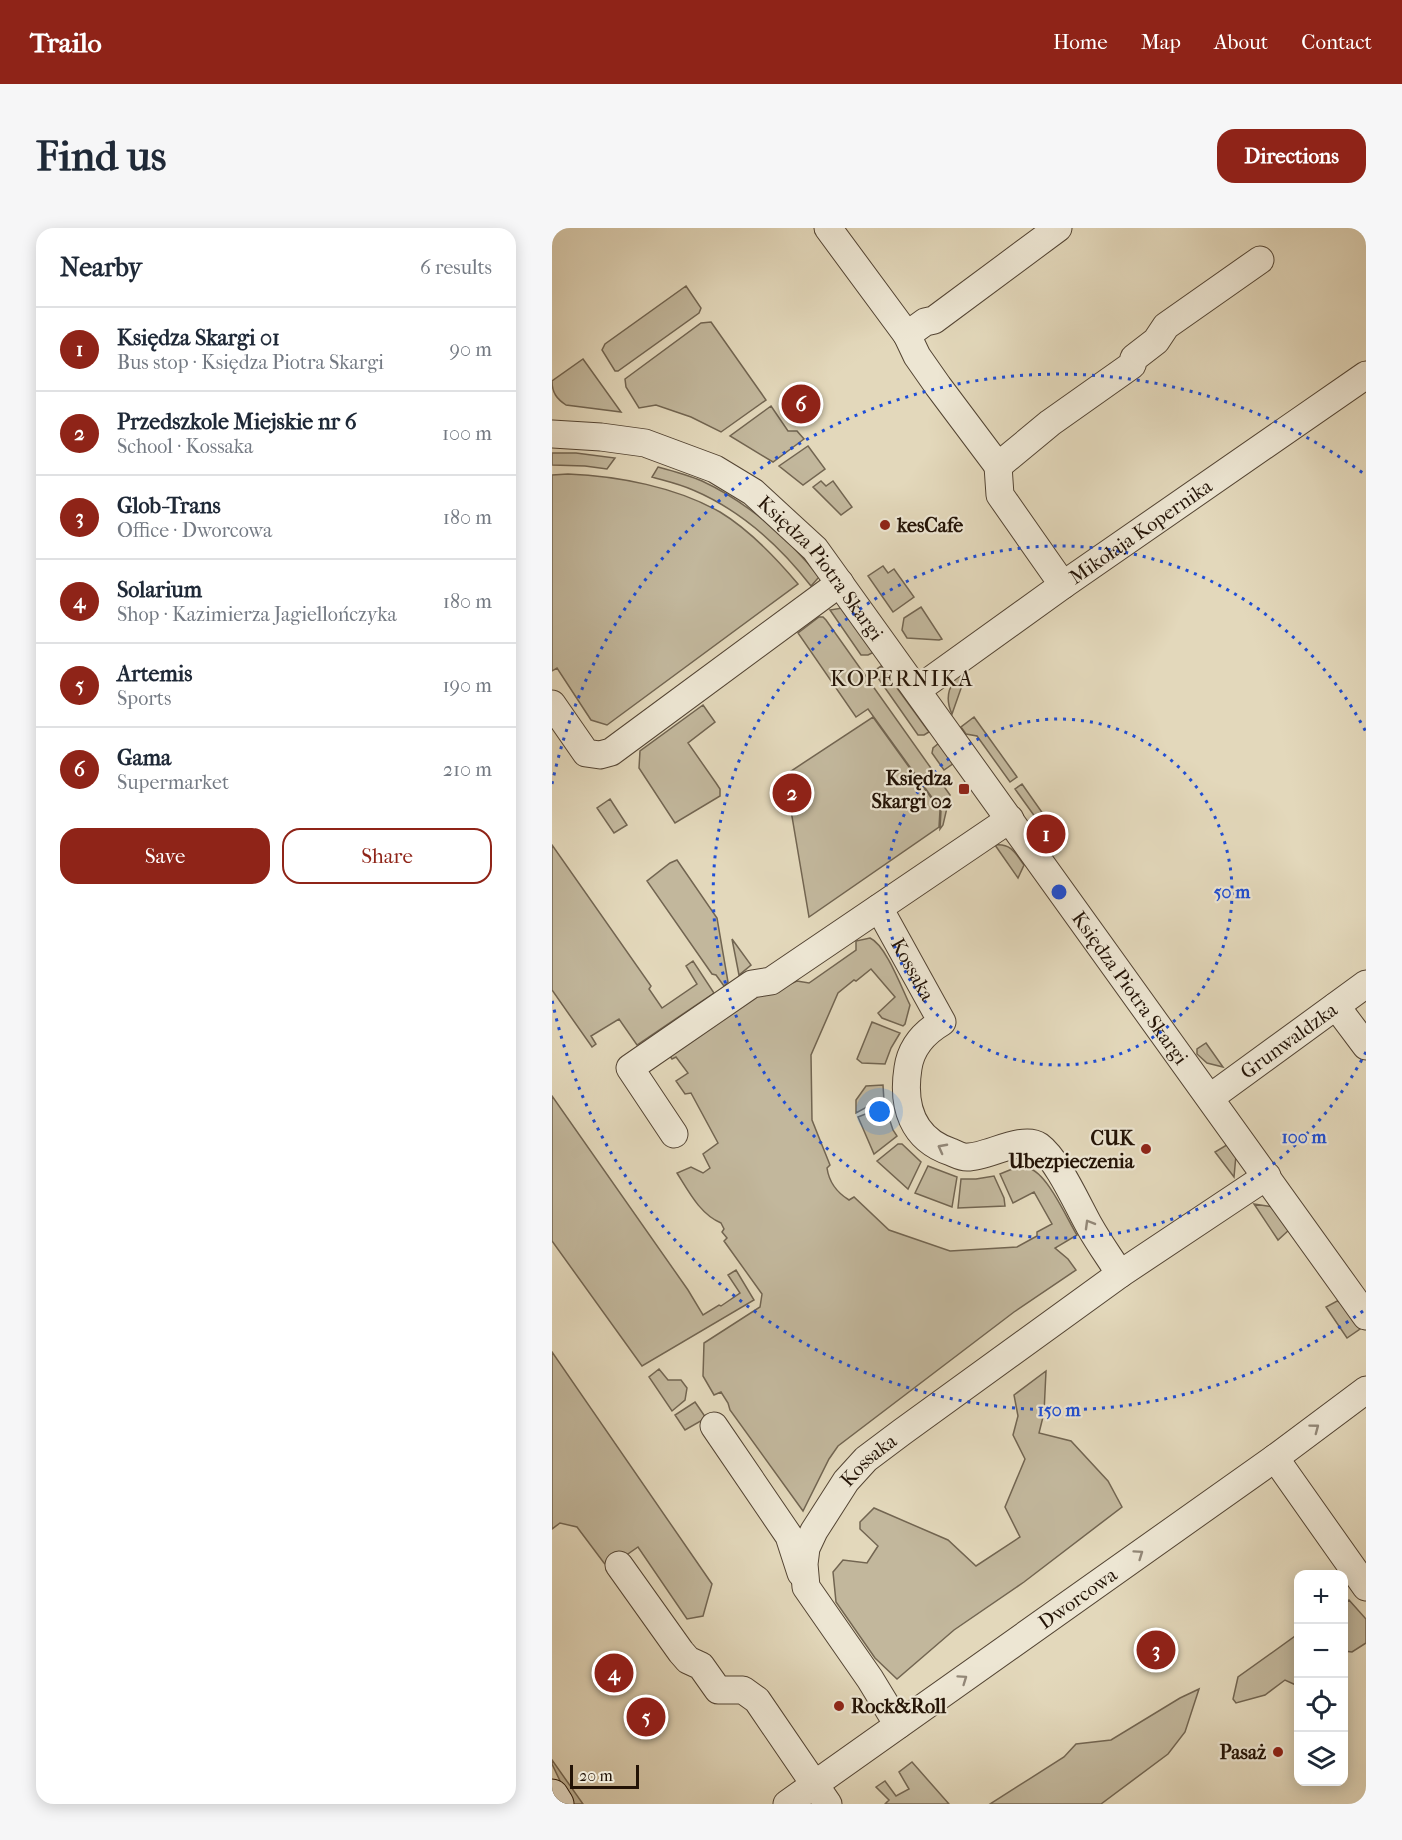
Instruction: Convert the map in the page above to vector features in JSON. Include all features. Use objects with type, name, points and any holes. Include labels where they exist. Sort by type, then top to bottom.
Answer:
[{"type":"main road","points":[[552,1796],[557,1804]]},
{"type":"street","points":[[828,228],[907,335],[938,386],[998,466],[1000,495],[1063,585]]},
{"type":"street","points":[[907,335],[925,322],[934,320],[1058,228]]},
{"type":"street","points":[[998,466],[1050,423],[1132,365],[1134,358],[1156,341],[1166,326],[1260,260]]},
{"type":"street","name":"Mikołaja Kopernika","points":[[918,690],[1063,585],[1366,375]]},
{"type":"street","name":"Księdza Piotra Skargi","points":[[552,434],[645,443],[715,469],[753,492],[815,549],[1366,1316]]},
{"type":"street","points":[[552,704],[586,753],[600,755],[611,752],[840,583]]},
{"type":"street","points":[[674,1134],[630,1068],[752,984],[771,981],[1010,819]]},
{"type":"street","name":"Kossaka","points":[[879,908],[942,1022],[928,1031],[917,1044],[908,1063],[905,1083],[908,1109],[917,1129],[938,1148],[966,1158],[989,1154],[1012,1145],[1030,1143],[1037,1145],[1057,1168],[1120,1274]]},
{"type":"street","name":"Grunwaldzka","points":[[1210,1097],[1366,984]]},
{"type":"street","points":[[1336,1006],[1366,1046]]},
{"type":"street","name":"Kossaka","points":[[806,1587],[804,1564],[806,1548],[814,1531],[846,1481],[866,1459],[1120,1274],[1267,1176]]},
{"type":"street","name":"Dworcowa","points":[[787,1804],[821,1794],[898,1725],[1275,1458],[1366,1390]]},
{"type":"street","points":[[714,1426],[789,1536],[806,1587],[870,1679],[898,1725]]},
{"type":"street","points":[[1275,1458],[1366,1587]]},
{"type":"street","points":[[619,1565],[681,1652],[688,1660],[701,1666],[718,1690],[743,1690],[757,1700],[821,1794]]},
{"type":"shaded area","points":[[686,286],[701,308],[699,313],[615,371],[602,350],[605,344]]},
{"type":"shaded area","points":[[711,322],[766,400],[721,432],[691,417],[656,405],[639,408],[626,387],[625,379],[701,323]]},
{"type":"shaded area","points":[[583,359],[621,412],[566,405],[556,395],[552,381]]},
{"type":"shaded area","points":[[771,406],[788,431],[797,431],[804,439],[773,462],[730,436]]},
{"type":"shaded area","points":[[808,446],[825,469],[803,485],[779,466]]},
{"type":"shaded area","points":[[552,453],[576,453],[615,458],[607,469],[552,465]]},
{"type":"shaded area","points":[[658,467],[702,481],[735,499],[766,522],[794,548],[819,577],[811,586],[758,530],[710,498],[678,484],[652,477]]},
{"type":"shaded area","points":[[552,475],[607,477],[646,484],[703,503],[731,519],[751,536],[798,584],[607,725],[591,720],[557,668],[552,671]]},
{"type":"shaded area","points":[[821,481],[826,486],[833,481],[852,507],[841,515],[813,487]]},
{"type":"shaded area","points":[[883,566],[888,573],[894,569],[914,597],[893,612],[868,576]]},
{"type":"shaded area","points":[[921,607],[942,639],[907,638],[902,630],[904,618]]},
{"type":"shaded area","points":[[842,608],[874,652],[861,655],[830,610]]},
{"type":"shaded area","points":[[819,617],[826,620],[950,795],[940,829],[941,810],[868,709],[856,717],[798,633]]},
{"type":"shaded area","points":[[881,666],[929,732],[918,735],[876,675],[877,669]]},
{"type":"shaded area","points":[[964,672],[965,677],[952,714],[948,702],[949,690]]},
{"type":"shaded area","points":[[703,705],[715,722],[688,743],[720,789],[720,796],[675,823],[639,768],[640,751]]},
{"type":"shaded area","points":[[873,717],[940,810],[939,827],[809,917],[785,775]]},
{"type":"shaded area","points":[[974,717],[1017,777],[1010,782],[977,736],[966,734],[961,727]]},
{"type":"shaded area","points":[[939,743],[954,763],[944,770],[932,753],[933,748]]},
{"type":"shaded area","points":[[1022,784],[1053,828],[1046,832],[1015,789]]},
{"type":"shaded area","points":[[610,799],[627,825],[614,833],[597,808]]},
{"type":"shaded area","points":[[552,845],[651,986],[649,989],[662,1008],[697,984],[686,966],[693,961],[714,993],[637,1045],[619,1019],[591,1036],[596,1044],[592,1047],[552,990]]},
{"type":"shaded area","points":[[995,845],[1005,846],[1016,853],[1024,865],[1018,878]]},
{"type":"shaded area","points":[[677,860],[717,918],[728,982],[724,986],[716,975],[712,974],[647,881]]},
{"type":"shaded area","points":[[870,938],[888,958],[910,1005],[903,1026],[882,1018],[878,1013],[895,997],[871,969],[838,993],[811,1055],[812,1120],[830,1165],[827,1168],[829,1178],[840,1194],[849,1200],[854,1197],[889,1230],[950,1251],[1017,1247],[1052,1224],[1034,1192],[1013,1203],[1000,1174],[1017,1168],[1028,1168],[1035,1171],[1049,1187],[1077,1235],[1055,1248],[1068,1259],[1076,1270],[1014,1312],[838,1446],[803,1511],[730,1410],[721,1392],[714,1395],[703,1376],[704,1343],[760,1307],[762,1294],[724,1241],[727,1238],[722,1232],[724,1229],[721,1223],[701,1208],[677,1173],[691,1167],[703,1173],[710,1168],[703,1154],[718,1143],[691,1093],[685,1094],[676,1081],[688,1073],[676,1057],[672,1059],[669,1055],[757,993],[781,988],[797,981],[809,983],[856,950],[856,941]]},
{"type":"shaded area","points":[[732,939],[751,965],[739,975]]},
{"type":"shaded area","points":[[872,1022],[900,1033],[885,1064],[862,1063],[857,1059]]},
{"type":"shaded area","points":[[1206,1043],[1223,1067],[1207,1063],[1197,1054],[1197,1049]]},
{"type":"shaded area","points":[[883,1085],[884,1101],[876,1102],[856,1113],[856,1100],[866,1086]]},
{"type":"shaded area","points":[[552,1096],[688,1290],[703,1315],[740,1293],[728,1275],[736,1270],[754,1300],[642,1366],[552,1241]]},
{"type":"shaded area","points":[[878,1109],[886,1109],[897,1136],[874,1154],[858,1117]]},
{"type":"shaded area","points":[[1230,1143],[1236,1155],[1234,1177],[1215,1152]]},
{"type":"shaded area","points":[[898,1144],[902,1144],[921,1162],[908,1189],[877,1161]]},
{"type":"shaded area","points":[[928,1166],[957,1177],[952,1207],[915,1193]]},
{"type":"shaded area","points":[[994,1176],[1004,1198],[1005,1206],[958,1208],[961,1179]]},
{"type":"shaded area","points":[[1254,1204],[1273,1207],[1289,1230],[1278,1240]]},
{"type":"shaded area","points":[[1337,1301],[1342,1303],[1360,1329],[1347,1338],[1326,1307]]},
{"type":"shaded area","points":[[552,1352],[712,1584],[703,1616],[687,1619],[638,1547],[609,1567],[577,1527],[560,1523],[552,1529]]},
{"type":"shaded area","points":[[659,1369],[668,1380],[681,1380],[687,1388],[685,1400],[672,1411],[649,1377]]},
{"type":"shaded area","points":[[1046,1371],[1044,1413],[1039,1433],[1071,1441],[1108,1481],[1122,1507],[1024,1582],[954,1630],[897,1679],[875,1658],[836,1602],[833,1572],[843,1560],[867,1563],[878,1546],[860,1529],[860,1522],[874,1508],[948,1540],[976,1566],[1020,1537],[1005,1507],[1025,1459],[1013,1435],[1018,1416],[1014,1395]]},
{"type":"shaded area","points":[[695,1402],[706,1418],[685,1430],[675,1415]]},
{"type":"shaded area","points":[[1348,1601],[1366,1619],[1366,1643],[1352,1652],[1348,1652]]},
{"type":"shaded area","points":[[1294,1637],[1294,1684],[1285,1680],[1265,1695],[1236,1703],[1233,1699],[1238,1677]]},
{"type":"shaded area","points":[[1199,1689],[1185,1732],[1168,1754],[1101,1804],[990,1804],[1064,1757],[1076,1744],[1111,1740]]},
{"type":"shaded area","points":[[552,1760],[583,1804],[571,1804]]},
{"type":"shaded area","points":[[912,1762],[949,1804],[885,1804],[889,1800],[876,1787],[885,1781],[896,1796],[909,1789],[899,1772]]},
{"type":"place","name":"Gama","points":[[801,404]]},
{"type":"place","name":"kesCafe","points":[[885,525]]},
{"type":"place","name":"Księdza Skargi 02","points":[[964,789]]},
{"type":"place","name":"Przedszkole Miejskie nr 6","points":[[792,793]]},
{"type":"place","name":"Księdza Skargi 01","points":[[1046,834]]},
{"type":"place","name":"CUK Ubezpieczenia","points":[[1146,1149]]},
{"type":"place","name":"Glob-Trans","points":[[1156,1650]]},
{"type":"place","name":"Solarium","points":[[614,1673]]},
{"type":"place","name":"Rock&Roll","points":[[839,1706]]},
{"type":"place","name":"Artemis","points":[[646,1717]]},
{"type":"place","name":"Pasaż","points":[[1278,1752]]},
{"type":"district","name":"KOPERNIKA","points":[[902,678]]}]
